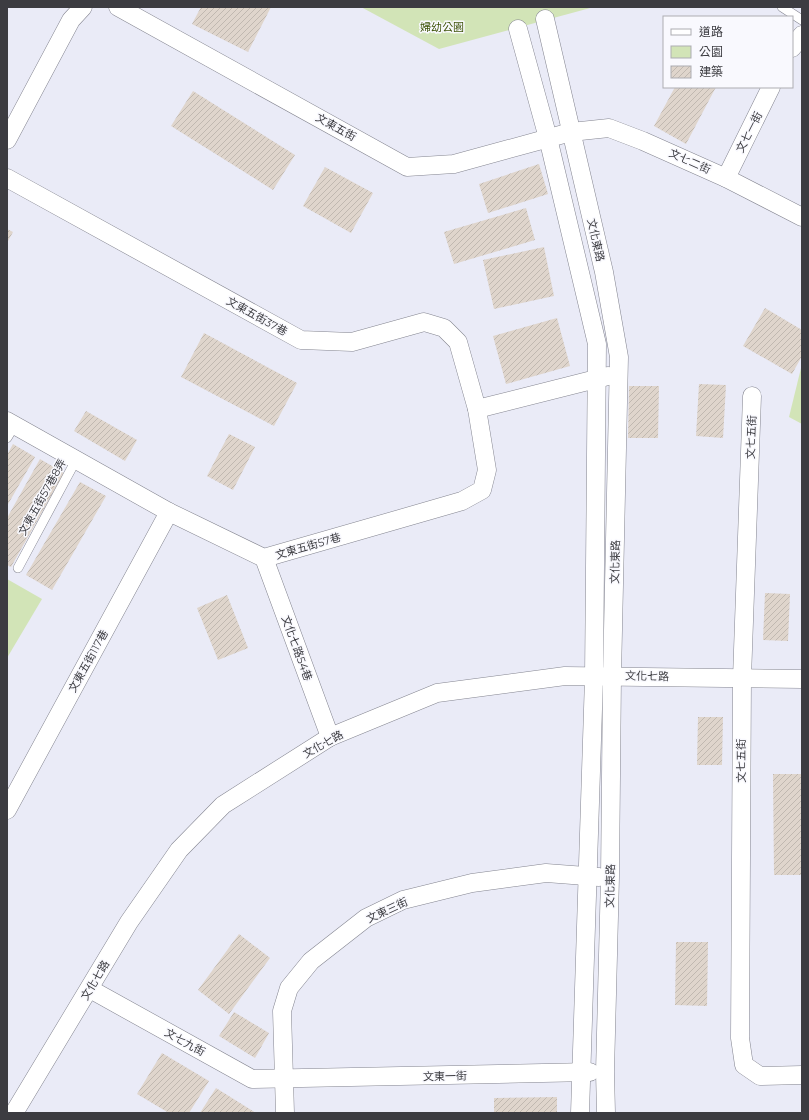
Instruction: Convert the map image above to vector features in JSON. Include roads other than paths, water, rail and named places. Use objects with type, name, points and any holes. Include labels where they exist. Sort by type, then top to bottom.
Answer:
[{"type":"street","points":[[7,140],[71,20],[83,7]]},
{"type":"street","name":"文東五街","points":[[118,7],[407,167],[454,164],[571,132]]},
{"type":"street","name":"文化東路","points":[[545,19],[605,279],[619,357],[605,1072],[606,1113]]},
{"type":"street","name":"文化東路","points":[[518,29],[548,138],[597,344],[594,678],[580,1073],[580,1113]]},
{"type":"street","points":[[793,47],[802,35]]},
{"type":"street","name":"文七一街","points":[[726,178],[771,88]]},
{"type":"street","name":"文七二街","points":[[571,132],[609,128],[643,141],[726,178],[802,217]]},
{"type":"street","name":"文東五街37巷","points":[[7,178],[301,340],[352,342],[424,322],[444,328],[458,342],[477,409]]},
{"type":"street","points":[[477,409],[596,378],[619,374]]},
{"type":"street","name":"文七五街","points":[[752,396],[742,678],[740,1038],[744,1064],[760,1076],[802,1075]]},
{"type":"street","name":"文東五街57巷","points":[[10,428],[76,460],[169,512],[264,558],[462,501],[482,490],[487,470],[477,409]]},
{"type":"street","name":"文東五街117巷","points":[[8,808],[169,512]]},
{"type":"street","name":"文化七路54巷","points":[[264,558],[330,737]]},
{"type":"street","name":"文化七路","points":[[14,1113],[129,922],[178,850],[222,806],[330,737],[437,693],[565,676],[594,678],[612,676],[802,679]]},
{"type":"street","name":"文東三街","points":[[285,1113],[282,1011],[289,988],[311,961],[366,918],[403,900],[472,883],[546,873],[588,877],[610,877]]},
{"type":"street","name":"文七九街","points":[[90,989],[252,1079],[284,1080]]},
{"type":"street","name":"文東一街","points":[[284,1080],[605,1072]]},
{"type":"lane","points":[[782,7],[802,20]]},
{"type":"lane","name":"文東五街57巷8弄","points":[[18,568],[76,460]]},
{"type":"park label","name":"婦幼公園","points":[[442,27]]}]
